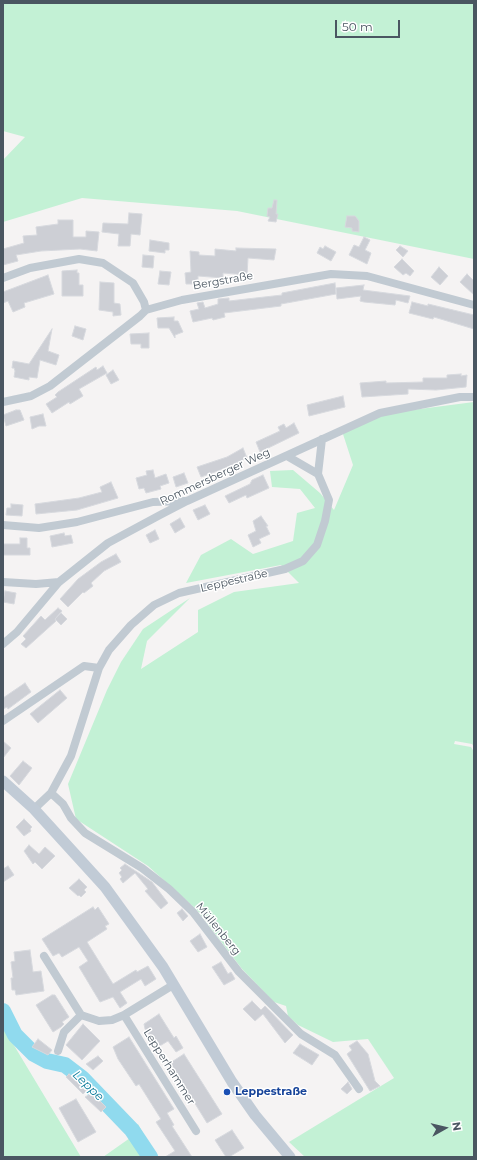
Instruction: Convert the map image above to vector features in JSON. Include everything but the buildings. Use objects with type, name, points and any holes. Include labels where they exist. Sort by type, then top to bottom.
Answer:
[{"type":"main road","points":[[3,781],[34,809],[105,887],[138,931],[232,1082],[260,1121],[290,1157]]},
{"type":"street","points":[[3,278],[30,268],[80,259],[102,263],[133,283],[144,302],[146,310]]},
{"type":"street","name":"Bergstraße","points":[[3,402],[31,396],[50,386],[146,310],[182,300],[331,274],[367,276],[474,306]]},
{"type":"street","name":"Rommersberger Weg","points":[[3,644],[17,632],[59,582],[108,543],[187,501],[380,413],[460,397],[474,397]]},
{"type":"street","name":"Leppestraße","points":[[34,809],[51,793],[72,756],[99,668],[109,650],[131,625],[154,606],[179,593],[285,569],[302,561],[317,545],[329,500],[318,474],[322,439]]},
{"type":"street","points":[[287,456],[318,474]]},
{"type":"street","points":[[3,525],[39,528],[77,522],[153,502],[187,501]]},
{"type":"street","points":[[3,582],[36,584],[59,582]]},
{"type":"street","points":[[3,721],[84,666],[99,668]]},
{"type":"street","name":"Müllenberg","points":[[51,793],[62,804],[71,818],[84,833],[142,868],[169,889],[193,912],[239,972],[301,1034],[335,1055],[359,1089]]},
{"type":"street","points":[[44,956],[81,1015],[99,1021],[112,1020],[124,1015],[173,985]]},
{"type":"street","points":[[58,1051],[64,1032],[81,1015]]},
{"type":"street","name":"Lepperhammer","points":[[124,1015],[196,1131]]},
{"type":"green space","points":[[3,3],[474,3],[474,259],[237,211],[82,198],[3,222],[3,160],[25,137],[3,131]]},
{"type":"green space","points":[[474,402],[474,747],[472,744],[455,741],[454,744],[471,747],[474,752],[474,1157],[305,1157],[289,1142],[394,1078],[368,1039],[333,1042],[298,1025],[288,1016],[286,1006],[274,1002],[242,969],[197,910],[148,866],[76,819],[68,784],[107,690],[121,662],[143,629],[190,598],[147,641],[141,669],[198,632],[198,610],[234,592],[299,583],[281,565],[186,583],[201,555],[231,539],[253,554],[293,541],[297,513],[315,508],[300,489],[272,487],[270,471],[293,470],[320,493],[334,510],[353,465],[342,431],[381,414]]},
{"type":"green space","points":[[3,1027],[81,1157],[3,1157]]},
{"type":"green space","points":[[138,1124],[156,1157],[103,1157],[130,1138],[132,1130]]},
{"type":"waterway","name":"Leppe","points":[[3,1011],[15,1035],[34,1054],[47,1061],[65,1065],[82,1078],[132,1130],[150,1157]]},
{"type":"place","name":"Leppestraße","points":[[227,1092]]}]
